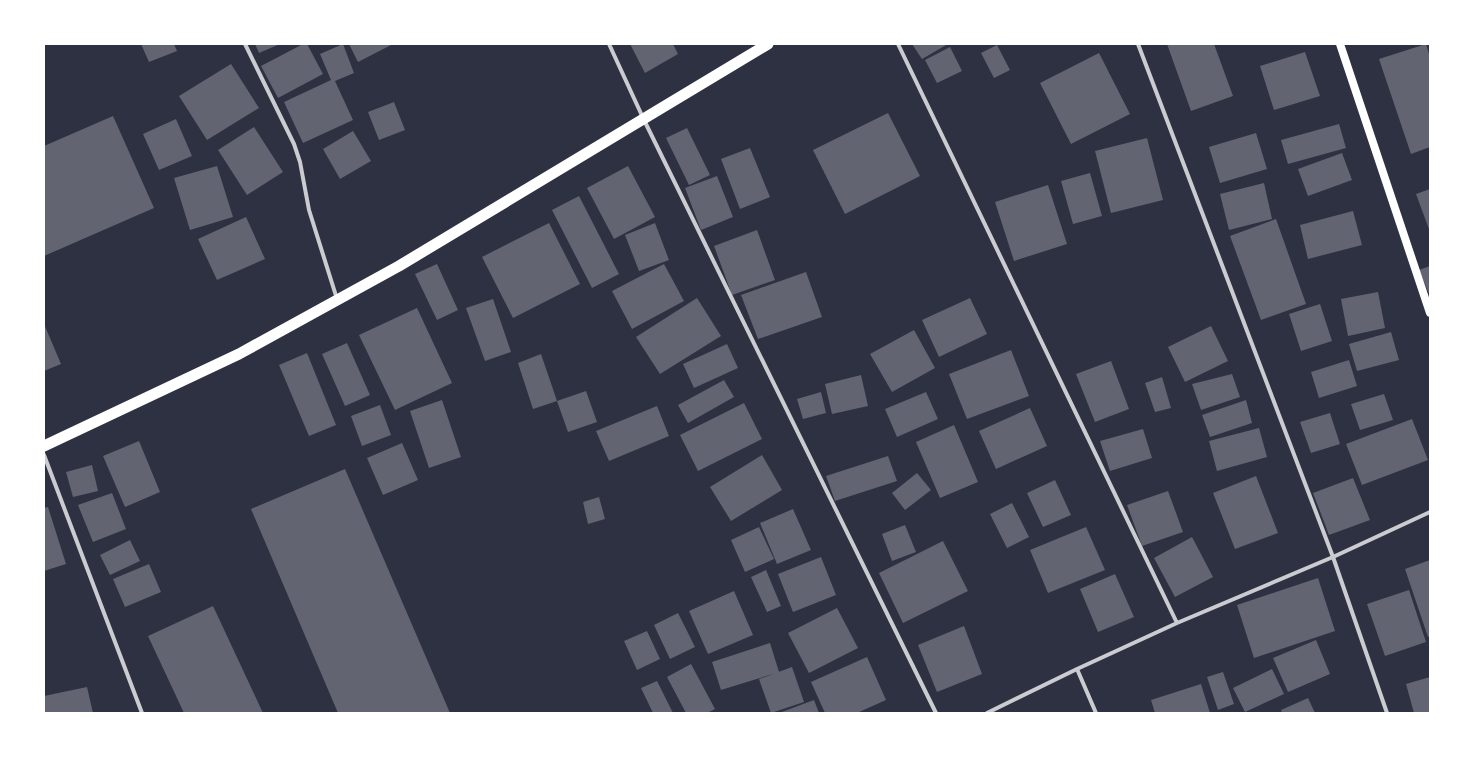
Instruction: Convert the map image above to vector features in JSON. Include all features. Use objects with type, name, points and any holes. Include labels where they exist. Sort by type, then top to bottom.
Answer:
[{"type":"highway","points":[[44,446],[239,354],[406,262],[768,44]]},
{"type":"main road","points":[[1340,44],[1430,313]]},
{"type":"street","points":[[244,44],[294,144],[300,162],[309,210],[338,299]]},
{"type":"street","points":[[609,44],[644,120],[936,713]]},
{"type":"street","points":[[898,44],[1177,623]]},
{"type":"street","points":[[1138,44],[1333,557],[1387,713]]},
{"type":"street","points":[[44,455],[142,713]]},
{"type":"street","points":[[987,713],[1077,669],[1177,623],[1333,557],[1430,512]]},
{"type":"street","points":[[1077,669],[1096,713]]},
{"type":"building","points":[[141,44],[174,44],[177,51],[149,62]]},
{"type":"building","points":[[255,44],[280,44],[259,53]]},
{"type":"building","points":[[303,44],[307,44],[323,74],[278,98],[261,66]]},
{"type":"building","points":[[343,44],[354,73],[335,81],[353,120],[303,143],[284,102],[331,80],[320,54]]},
{"type":"building","points":[[349,44],[393,44],[358,62]]},
{"type":"building","points":[[630,44],[673,44],[678,54],[645,73]]},
{"type":"building","points":[[912,44],[948,44],[922,59]]},
{"type":"building","points":[[1167,44],[1214,44],[1233,96],[1191,111]]},
{"type":"building","points":[[1426,44],[1430,57],[1430,147],[1411,154],[1379,59]]},
{"type":"building","points":[[997,45],[1010,70],[994,78],[981,53]]},
{"type":"building","points":[[950,47],[962,71],[937,83],[925,60]]},
{"type":"building","points":[[1305,52],[1320,96],[1274,110],[1260,66]]},
{"type":"building","points":[[1099,53],[1130,114],[1071,144],[1040,83]]},
{"type":"building","points":[[231,64],[259,108],[207,140],[179,96]]},
{"type":"building","points":[[394,102],[405,130],[379,140],[368,112]]},
{"type":"building","points":[[888,113],[920,176],[845,214],[813,150]]},
{"type":"building","points":[[113,116],[154,208],[44,256],[44,146]]},
{"type":"building","points":[[176,119],[192,156],[159,170],[143,134]]},
{"type":"building","points":[[1339,124],[1346,148],[1288,164],[1281,140]]},
{"type":"building","points":[[254,127],[283,172],[247,195],[218,150]]},
{"type":"building","points":[[687,128],[710,175],[689,185],[666,138]]},
{"type":"building","points":[[353,131],[371,161],[340,179],[323,149]]},
{"type":"building","points":[[1256,133],[1267,169],[1220,183],[1209,147]]},
{"type":"building","points":[[1147,138],[1163,200],[1111,213],[1095,151]]},
{"type":"building","points":[[750,148],[770,197],[740,209],[721,159]]},
{"type":"building","points":[[1342,153],[1352,180],[1308,196],[1298,169]]},
{"type":"building","points":[[217,166],[233,217],[190,230],[174,178]]},
{"type":"building","points":[[628,166],[655,217],[614,239],[587,188]]},
{"type":"building","points":[[1090,173],[1102,216],[1073,224],[1061,181]]},
{"type":"building","points":[[717,176],[733,217],[701,230],[685,188]]},
{"type":"building","points":[[1264,183],[1272,219],[1229,230],[1220,194]]},
{"type":"building","points":[[1048,185],[1067,244],[1014,261],[995,202]]},
{"type":"building","points":[[1430,189],[1430,232],[1416,194]]},
{"type":"building","points":[[579,196],[619,274],[592,288],[552,210]]},
{"type":"building","points":[[1353,211],[1362,245],[1308,259],[1300,225]]},
{"type":"building","points":[[246,217],[265,259],[217,280],[198,239]]},
{"type":"building","points":[[1276,219],[1306,304],[1261,320],[1230,236]]},
{"type":"building","points":[[549,223],[580,284],[513,318],[482,257]]},
{"type":"building","points":[[655,223],[669,260],[639,271],[625,235]]},
{"type":"building","points":[[757,230],[775,280],[732,295],[714,246]]},
{"type":"building","points":[[437,264],[458,310],[437,320],[415,274]]},
{"type":"building","points":[[664,264],[684,301],[632,329],[612,291]]},
{"type":"building","points":[[1430,266],[1430,296],[1419,270]]},
{"type":"building","points":[[806,272],[822,317],[758,339],[741,295]]},
{"type":"building","points":[[1378,292],[1385,328],[1348,336],[1341,299]]},
{"type":"building","points":[[697,298],[721,336],[660,374],[636,337]]},
{"type":"building","points":[[970,298],[987,334],[939,357],[922,320]]},
{"type":"building","points":[[493,299],[511,352],[485,361],[466,308]]},
{"type":"building","points":[[1320,304],[1332,341],[1301,351],[1289,314]]},
{"type":"building","points":[[417,308],[452,383],[395,410],[359,335]]},
{"type":"building","points":[[44,324],[61,364],[44,371]]},
{"type":"building","points":[[1211,326],[1228,361],[1185,382],[1168,347]]},
{"type":"building","points":[[914,330],[935,368],[892,392],[870,354]]},
{"type":"building","points":[[1391,332],[1399,360],[1357,371],[1349,344]]},
{"type":"building","points":[[347,343],[370,395],[345,406],[322,354]]},
{"type":"building","points":[[727,344],[738,368],[694,388],[683,364]]},
{"type":"building","points":[[1011,350],[1029,396],[967,419],[949,374]]},
{"type":"building","points":[[307,353],[336,425],[309,436],[279,365]]},
{"type":"building","points":[[541,354],[557,401],[533,409],[518,363]]},
{"type":"building","points":[[1349,360],[1357,386],[1319,398],[1311,372]]},
{"type":"building","points":[[1111,361],[1129,409],[1095,422],[1076,374]]},
{"type":"building","points":[[1232,374],[1240,397],[1201,410],[1192,384]]},
{"type":"building","points":[[861,375],[868,406],[832,414],[825,384]]},
{"type":"building","points":[[1162,377],[1171,408],[1155,412],[1145,383]]},
{"type":"building","points":[[724,380],[734,397],[688,423],[678,405]]},
{"type":"building","points":[[586,391],[597,422],[568,432],[557,401]]},
{"type":"building","points":[[821,392],[826,413],[803,419],[797,399]]},
{"type":"building","points":[[926,392],[938,419],[897,437],[885,409]]},
{"type":"building","points":[[1384,394],[1393,420],[1360,430],[1351,404]]},
{"type":"building","points":[[442,400],[461,457],[429,468],[410,411]]},
{"type":"building","points":[[1246,400],[1252,423],[1210,437],[1202,415]]},
{"type":"building","points":[[744,403],[762,439],[698,471],[680,435]]},
{"type":"building","points":[[380,405],[391,435],[362,446],[351,416]]},
{"type":"building","points":[[657,406],[669,436],[609,461],[596,431]]},
{"type":"building","points":[[1030,408],[1047,446],[996,469],[979,431]]},
{"type":"building","points":[[1330,413],[1340,444],[1311,453],[1300,422]]},
{"type":"building","points":[[1412,419],[1428,460],[1362,485],[1346,444]]},
{"type":"building","points":[[954,425],[978,482],[940,498],[916,442]]},
{"type":"building","points":[[1259,428],[1267,457],[1217,471],[1209,441]]},
{"type":"building","points":[[1143,429],[1152,458],[1110,471],[1100,441]]},
{"type":"building","points":[[139,441],[160,492],[125,507],[103,456]]},
{"type":"building","points":[[402,443],[418,480],[383,495],[367,458]]},
{"type":"building","points":[[762,455],[782,490],[731,521],[710,487]]},
{"type":"building","points":[[888,456],[897,481],[835,501],[826,476]]},
{"type":"building","points":[[92,465],[98,491],[73,497],[66,472]]},
{"type":"building","points":[[345,469],[450,713],[338,713],[251,509]]},
{"type":"building","points":[[917,473],[931,490],[905,510],[892,493]]},
{"type":"building","points":[[1256,476],[1278,533],[1235,549],[1213,493]]},
{"type":"building","points":[[1353,478],[1370,520],[1329,535],[1313,493]]},
{"type":"building","points":[[1055,480],[1071,515],[1043,527],[1027,493]]},
{"type":"building","points":[[1168,491],[1183,532],[1142,546],[1127,505]]},
{"type":"building","points":[[112,493],[126,529],[93,542],[78,505]]},
{"type":"building","points":[[599,497],[605,519],[588,524],[583,502]]},
{"type":"building","points":[[1012,503],[1029,537],[1007,548],[990,514]]},
{"type":"building","points":[[48,507],[66,564],[44,571],[44,508]]},
{"type":"building","points":[[793,509],[811,550],[777,564],[760,523]]},
{"type":"building","points":[[905,525],[916,552],[892,561],[882,534]]},
{"type":"building","points":[[759,527],[774,559],[745,572],[731,540]]},
{"type":"building","points":[[1086,527],[1105,570],[1048,593],[1030,550]]},
{"type":"building","points":[[1192,537],[1213,577],[1175,597],[1154,558]]},
{"type":"building","points":[[130,540],[140,561],[110,575],[100,555]]},
{"type":"building","points":[[943,541],[968,591],[903,623],[879,573]]},
{"type":"building","points":[[821,557],[836,595],[793,612],[778,574]]},
{"type":"building","points":[[1430,560],[1430,636],[1428,637],[1405,569]]},
{"type":"building","points":[[149,564],[161,592],[125,607],[113,579]]},
{"type":"building","points":[[766,570],[781,606],[767,612],[751,577]]},
{"type":"building","points":[[1115,574],[1134,617],[1098,632],[1080,589]]},
{"type":"building","points":[[1318,578],[1335,631],[1254,658],[1237,605]]},
{"type":"building","points":[[1409,590],[1426,642],[1385,656],[1367,604]]},
{"type":"building","points":[[734,591],[753,635],[708,654],[689,611]]},
{"type":"building","points":[[213,606],[263,713],[184,713],[148,636]]},
{"type":"building","points":[[837,608],[858,648],[809,673],[788,633]]},
{"type":"building","points":[[678,613],[695,647],[670,659],[654,625]]},
{"type":"building","points":[[964,626],[982,674],[937,692],[918,645]]},
{"type":"building","points":[[647,631],[660,659],[637,670],[624,641]]},
{"type":"building","points":[[1316,640],[1330,674],[1288,692],[1273,658]]},
{"type":"building","points":[[770,643],[779,672],[721,690],[712,662]]},
{"type":"building","points":[[867,657],[886,700],[857,713],[825,713],[811,682]]},
{"type":"building","points":[[691,664],[715,709],[707,713],[686,713],[667,677]]},
{"type":"building","points":[[792,667],[804,702],[771,713],[759,679]]},
{"type":"building","points":[[1272,669],[1284,694],[1245,712],[1233,688]]},
{"type":"building","points":[[1223,672],[1234,704],[1218,710],[1207,677]]},
{"type":"building","points":[[1430,677],[1430,713],[1414,713],[1406,684]]},
{"type":"building","points":[[657,681],[673,713],[653,713],[641,688]]},
{"type":"building","points":[[1201,684],[1210,713],[1155,713],[1151,700]]},
{"type":"building","points":[[87,687],[93,713],[44,713],[44,696]]},
{"type":"building","points":[[1308,698],[1315,713],[1282,713],[1281,710]]},
{"type":"building","points":[[814,700],[819,713],[779,713]]}]
